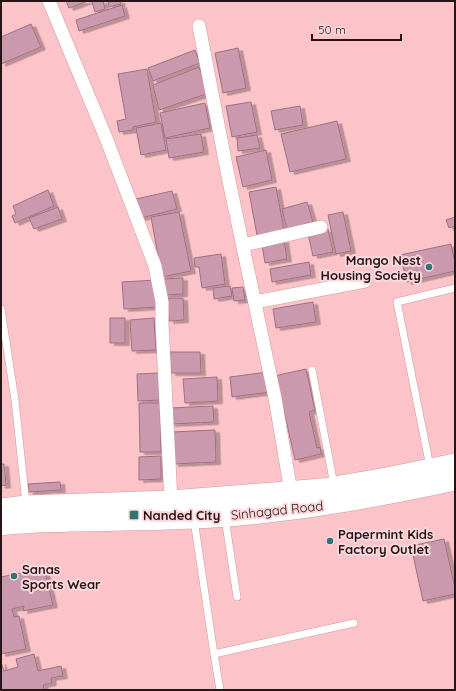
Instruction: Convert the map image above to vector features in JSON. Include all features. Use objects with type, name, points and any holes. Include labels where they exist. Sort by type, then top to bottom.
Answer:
[{"type":"main road","name":"Sinhagad Road","points":[[1,509],[26,506],[74,513],[194,518],[224,516],[326,505],[389,486],[430,469],[455,464]]},
{"type":"main road","name":"Sinhagad Road","points":[[1,525],[74,513],[171,502],[335,488],[389,486],[455,480]]},
{"type":"street","points":[[50,1],[156,266],[162,302],[171,502]]},
{"type":"street","points":[[199,26],[275,398],[291,492]]},
{"type":"street","points":[[243,245],[322,227]]},
{"type":"street","points":[[255,302],[365,281]]},
{"type":"lane","points":[[430,469],[398,302],[455,288]]},
{"type":"lane","points":[[1,309],[15,400],[26,506]]},
{"type":"lane","points":[[312,370],[335,488]]},
{"type":"lane","points":[[224,516],[237,598]]},
{"type":"lane","points":[[194,518],[220,690]]},
{"type":"lane","points":[[214,654],[354,623]]},
{"type":"building","points":[[66,1],[88,1],[69,8]]},
{"type":"building","points":[[103,1],[105,9],[95,12],[92,2]]},
{"type":"building","points":[[108,1],[120,1],[121,4],[109,7]]},
{"type":"building","points":[[122,5],[125,16],[79,31],[76,20]]},
{"type":"building","points":[[31,24],[41,47],[1,64],[1,37]]},
{"type":"building","points":[[238,48],[246,88],[223,93],[215,53]]},
{"type":"building","points":[[195,50],[200,63],[153,81],[148,68]]},
{"type":"building","points":[[199,67],[209,93],[159,110],[153,85]]},
{"type":"building","points":[[147,69],[156,122],[133,127],[133,130],[119,132],[117,121],[126,119],[118,74]]},
{"type":"building","points":[[251,102],[257,132],[232,137],[226,106]]},
{"type":"building","points":[[205,103],[210,128],[165,138],[160,113]]},
{"type":"building","points":[[300,106],[303,125],[275,130],[271,111]]},
{"type":"building","points":[[337,121],[346,159],[290,172],[281,134]]},
{"type":"building","points":[[161,123],[166,150],[141,155],[136,128]]},
{"type":"building","points":[[201,134],[204,152],[169,158],[166,139]]},
{"type":"building","points":[[257,135],[260,148],[238,151],[237,138]]},
{"type":"building","points":[[266,150],[272,180],[243,187],[236,157]]},
{"type":"building","points":[[276,187],[284,230],[257,235],[249,192]]},
{"type":"building","points":[[48,190],[54,206],[15,223],[12,216],[16,214],[13,206]]},
{"type":"building","points":[[172,191],[177,209],[141,218],[136,199]]},
{"type":"building","points":[[307,202],[313,222],[287,229],[282,209]]},
{"type":"building","points":[[58,207],[62,219],[34,229],[29,218]]},
{"type":"building","points":[[179,212],[191,271],[162,277],[151,217]]},
{"type":"building","points":[[343,212],[351,251],[336,254],[328,215]]},
{"type":"building","points":[[455,217],[455,226],[449,228],[446,220]]},
{"type":"building","points":[[328,229],[333,252],[313,256],[308,234]]},
{"type":"building","points":[[284,240],[287,259],[265,263],[262,245]]},
{"type":"building","name":"Mango Nest Housing Society","points":[[451,244],[455,262],[455,271],[407,282],[400,255]]},
{"type":"building","points":[[221,254],[225,284],[202,288],[199,267],[195,267],[194,258]]},
{"type":"building","points":[[309,262],[311,275],[272,282],[270,269]]},
{"type":"building","points":[[183,278],[183,294],[163,295],[163,279]]},
{"type":"building","points":[[156,280],[158,307],[124,309],[122,282]]},
{"type":"building","points":[[230,286],[232,296],[214,299],[213,288]]},
{"type":"building","points":[[243,287],[245,300],[234,301],[232,288]]},
{"type":"building","points":[[168,298],[183,298],[184,320],[169,321]]},
{"type":"building","points":[[313,302],[316,322],[276,328],[273,309]]},
{"type":"building","points":[[110,318],[125,318],[125,343],[110,343]]},
{"type":"building","points":[[154,318],[156,350],[132,351],[130,320]]},
{"type":"building","points":[[170,352],[200,352],[201,373],[171,373]]},
{"type":"building","points":[[306,369],[315,410],[309,412],[317,448],[320,447],[321,454],[295,460],[282,402],[280,402],[274,376]]},
{"type":"building","points":[[268,372],[270,392],[232,397],[230,377]]},
{"type":"building","points":[[159,373],[160,400],[138,401],[137,374]]},
{"type":"building","points":[[217,377],[218,401],[185,403],[183,379]]},
{"type":"building","points":[[139,403],[160,403],[161,452],[140,452]]},
{"type":"building","points":[[213,406],[214,422],[171,424],[170,408]]},
{"type":"building","points":[[215,430],[216,462],[174,464],[172,432]]},
{"type":"building","points":[[161,456],[161,479],[139,480],[139,457]]},
{"type":"building","points":[[1,464],[4,464],[6,485],[1,486]]},
{"type":"building","points":[[60,482],[61,490],[29,492],[28,484]]},
{"type":"building","points":[[444,539],[455,594],[423,601],[411,546]]},
{"type":"building","points":[[44,568],[53,605],[23,611],[24,606],[12,609],[14,617],[19,616],[26,649],[1,654],[1,577]]},
{"type":"building","points":[[34,654],[38,671],[61,666],[63,676],[51,678],[52,683],[43,685],[44,690],[2,690],[1,662],[4,671],[18,667],[16,659]]},
{"type":"place","name":"Mango Nest Housing Society","points":[[429,267]]},
{"type":"place","name":"Nanded City","points":[[134,515]]},
{"type":"place","name":"Papermint Kids Factory Outlet","points":[[330,541]]},
{"type":"place","name":"Sanas Sports Wear","points":[[14,576]]}]
